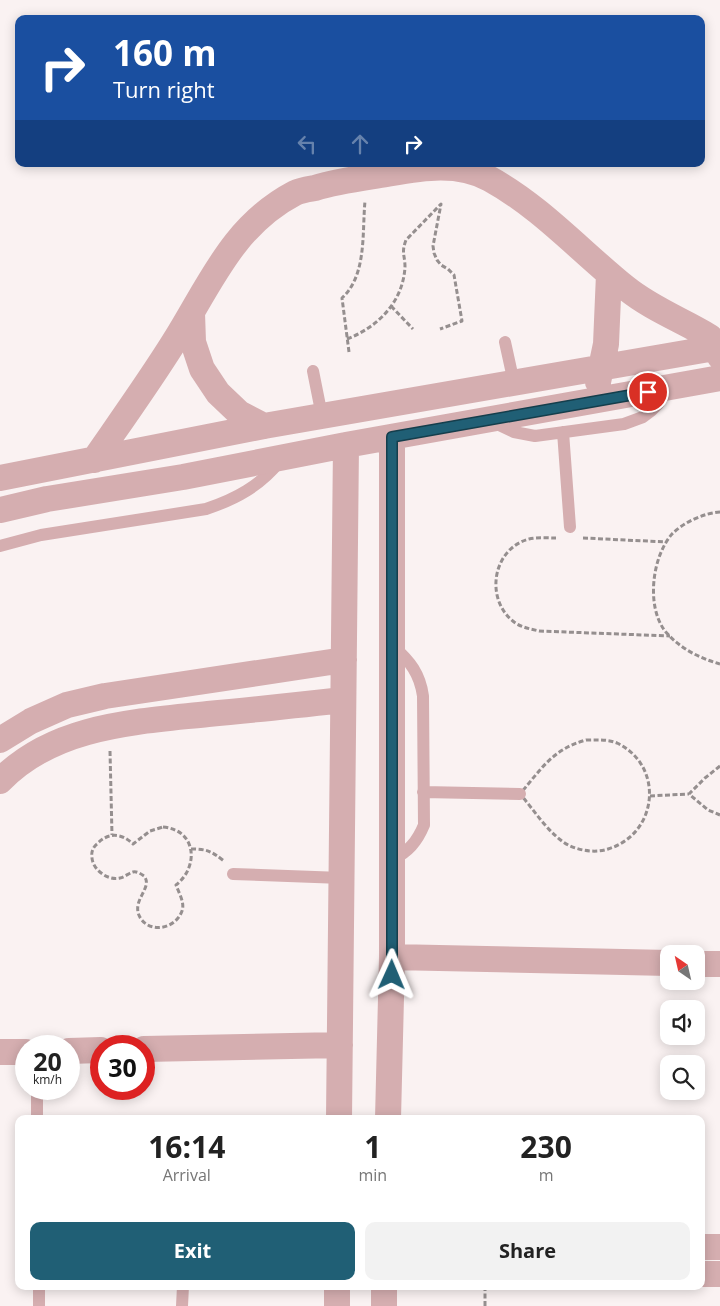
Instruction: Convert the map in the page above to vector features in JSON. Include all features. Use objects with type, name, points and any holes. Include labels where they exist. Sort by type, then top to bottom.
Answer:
[{"type":"street","points":[[94,460],[192,313],[220,262],[242,234],[267,211],[297,192],[325,185],[365,171],[427,167],[458,168],[489,178],[543,216],[642,300],[710,337],[719,362]]},
{"type":"street","points":[[594,401],[602,367],[608,321],[610,274]]},
{"type":"street","points":[[192,313],[193,342],[202,369],[218,394],[239,413],[264,426]]},
{"type":"street","points":[[0,478],[264,426],[602,367],[719,362]]},
{"type":"street","points":[[0,510],[47,500],[183,478],[346,445],[666,388],[719,362]]},
{"type":"street","points":[[388,1115],[392,957],[392,437]]},
{"type":"street","points":[[178,444],[183,478]]},
{"type":"street","points":[[339,1115],[346,445]]},
{"type":"street","points":[[0,740],[31,721],[67,705],[105,696],[344,660]]},
{"type":"street","points":[[0,781],[11,769],[51,744],[96,728],[137,721],[343,700]]},
{"type":"street","points":[[392,957],[660,963]]},
{"type":"street","points":[[705,964],[720,964]]},
{"type":"street","points":[[155,1049],[340,1045]]},
{"type":"street","points":[[0,1052],[15,1052]]},
{"type":"street","points":[[705,1247],[720,1248]]},
{"type":"street","points":[[705,1274],[720,1274]]},
{"type":"street","points":[[337,1290],[337,1306]]},
{"type":"street","points":[[384,1290],[384,1306]]},
{"type":"lane","points":[[505,342],[514,382]]},
{"type":"lane","points":[[313,371],[322,416]]},
{"type":"lane","points":[[488,420],[504,428],[535,436],[624,424],[642,417],[658,404],[666,388]]},
{"type":"lane","points":[[564,432],[566,533]]},
{"type":"lane","points":[[0,546],[40,535],[206,509],[228,502],[248,491],[273,470],[283,457]]},
{"type":"lane","points":[[392,646],[411,663],[417,672],[421,684],[423,696],[424,792],[424,825],[420,835],[408,850],[392,860]]},
{"type":"lane","points":[[424,792],[520,794]]},
{"type":"lane","points":[[233,874],[342,878]]},
{"type":"lane","points":[[37,1100],[37,1115]]},
{"type":"lane","points":[[39,1290],[39,1306]]},
{"type":"lane","points":[[182,1290],[182,1306]]},
{"type":"path","points":[[349,352],[342,298],[350,291],[359,273],[365,171]]},
{"type":"path","points":[[347,339],[360,334],[372,326],[383,317],[391,306],[403,279],[405,265],[403,247],[406,240],[441,204],[433,246],[434,253],[437,260],[454,275],[462,321],[440,328]]},
{"type":"path","points":[[391,306],[413,329]]},
{"type":"path","points":[[720,512],[711,513],[688,523],[673,534],[658,561],[653,586],[654,602],[658,616],[670,636],[691,653],[720,664]]},
{"type":"path","points":[[566,533],[529,539],[518,544],[501,560],[496,572],[496,595],[500,606],[507,616],[516,624],[539,631],[670,636]]},
{"type":"path","points":[[579,538],[667,542]]},
{"type":"path","points":[[110,726],[112,835]]},
{"type":"path","points":[[586,740],[601,740],[615,743],[634,756],[646,774],[650,796],[645,818],[632,836],[614,847],[593,851],[576,848],[561,840],[520,794],[544,765],[562,749],[586,740]]},
{"type":"path","points":[[650,796],[689,794],[720,766]]},
{"type":"path","points":[[689,794],[708,810],[720,815]]},
{"type":"path","points":[[163,827],[170,828],[184,836],[191,849],[192,864],[183,880],[176,885],[183,904],[182,911],[173,923],[166,926],[153,927],[142,920],[137,907],[146,886],[146,880],[143,876],[138,872],[132,872],[120,878],[113,878],[101,873],[93,863],[92,857],[94,846],[104,837],[112,835],[121,836],[133,844],[150,831],[163,827]]},
{"type":"path","points":[[191,849],[205,849],[214,853],[226,862],[233,874]]},
{"type":"path","points":[[485,1290],[485,1306]]},
{"type":"route","points":[[392,975],[392,437],[648,392]]}]
